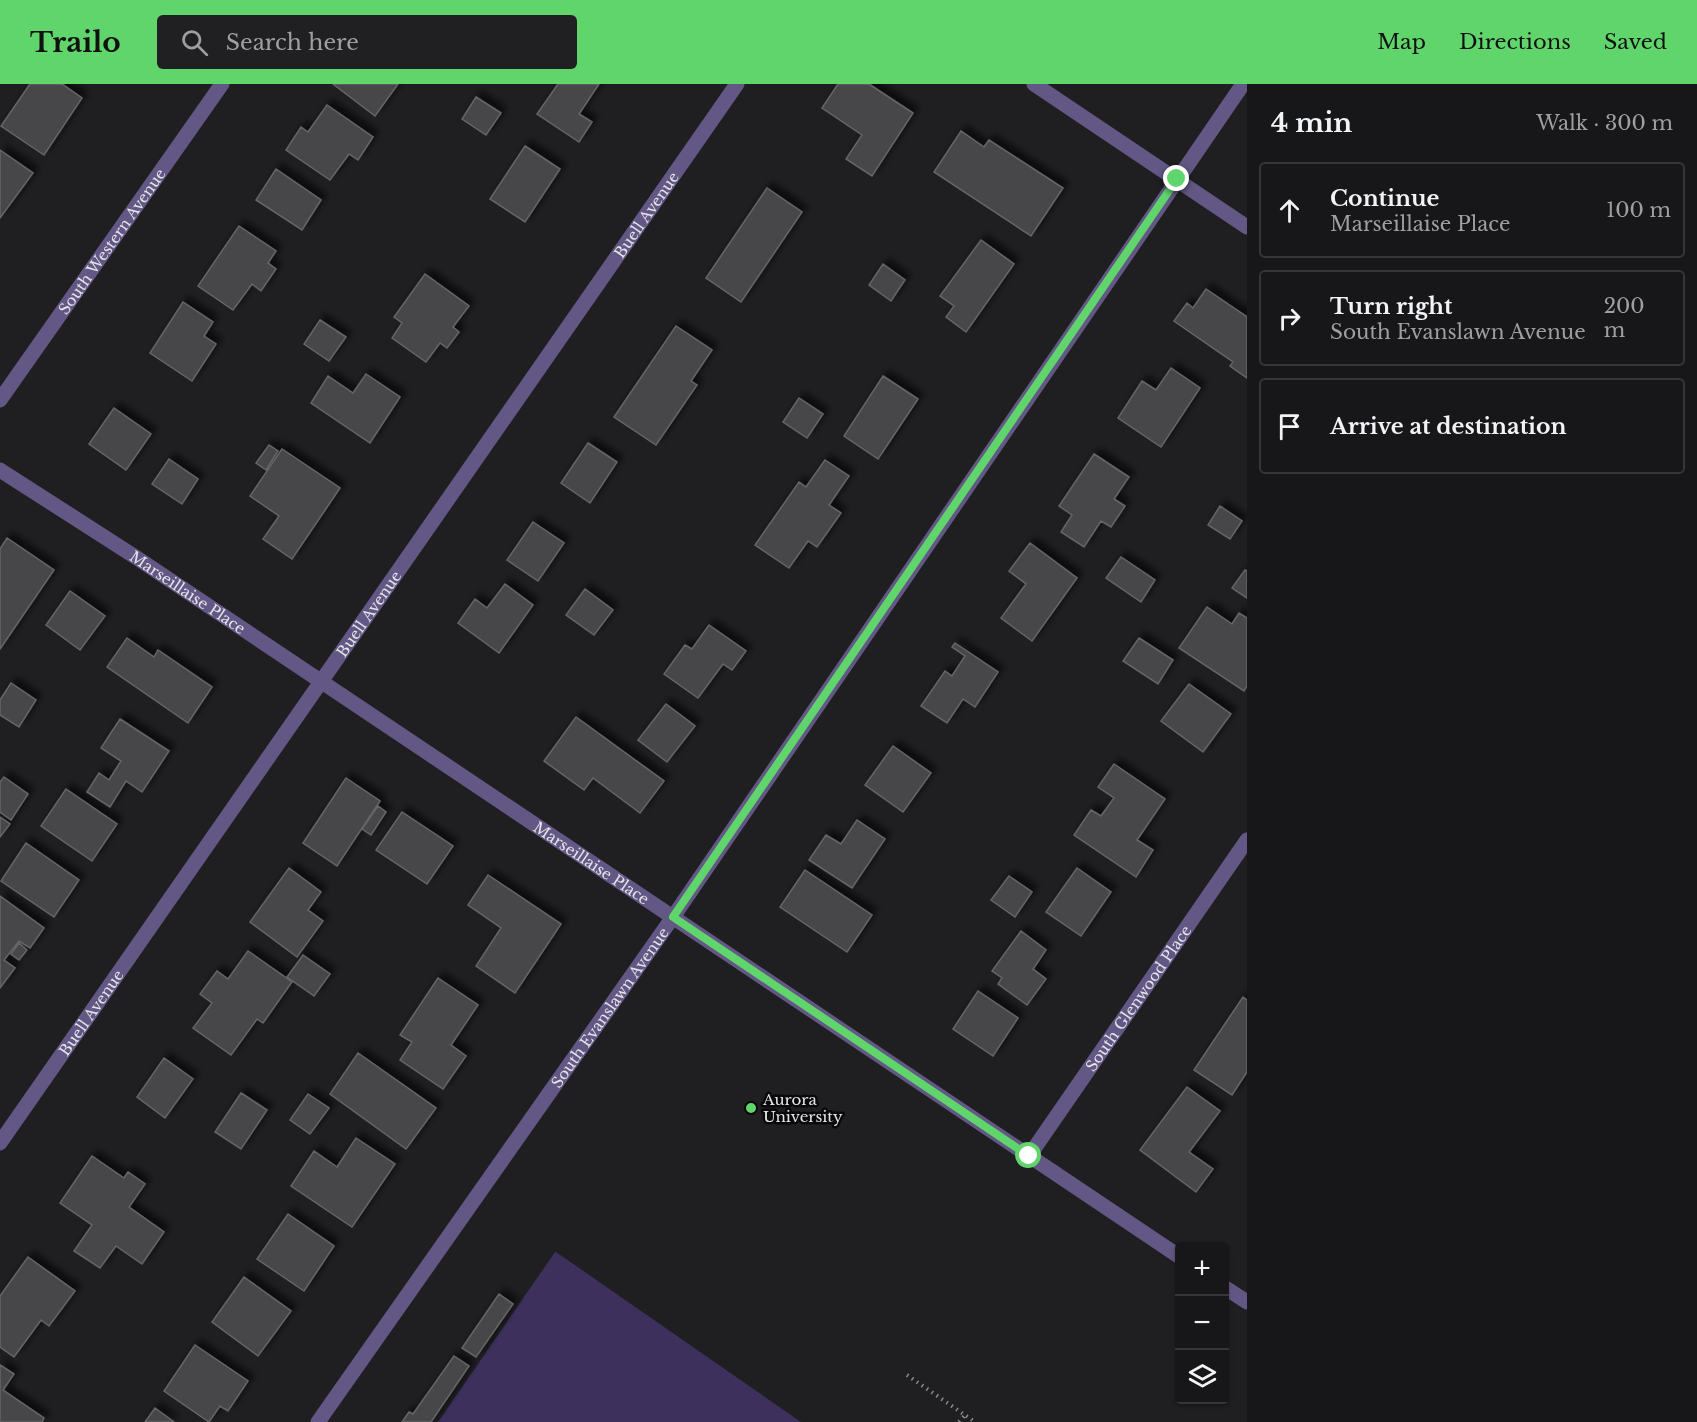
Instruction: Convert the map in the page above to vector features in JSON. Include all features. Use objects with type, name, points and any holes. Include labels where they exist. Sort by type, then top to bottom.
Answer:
[{"type":"street","name":"South Western Avenue","points":[[0,400],[222,84]]},
{"type":"street","name":"Buell Avenue","points":[[0,1143],[737,84]]},
{"type":"street","points":[[1034,84],[1247,226]]},
{"type":"street","name":"South Evanslawn Avenue","points":[[318,1422],[673,917],[1242,84]]},
{"type":"street","name":"Marseillaise Place","points":[[0,470],[147,565],[1175,1254]]},
{"type":"street","name":"South Glenwood Place","points":[[1029,1156],[1247,840]]},
{"type":"street","points":[[1229,1290],[1247,1302]]},
{"type":"path","points":[[907,1375],[975,1422]]},
{"type":"path","points":[[959,1422],[964,1415]]},
{"type":"shaded area","points":[[556,1252],[801,1422],[438,1422]]},
{"type":"building","points":[[30,84],[62,84],[82,98],[44,155],[1,126]]},
{"type":"building","points":[[333,84],[398,84],[375,116]]},
{"type":"building","points":[[558,84],[599,84],[579,114],[592,122],[579,142],[537,114]]},
{"type":"building","points":[[838,84],[869,84],[913,113],[872,176],[846,159],[862,135],[822,108]]},
{"type":"building","points":[[476,97],[501,113],[486,135],[462,119]]},
{"type":"building","points":[[327,105],[373,137],[358,160],[349,154],[330,180],[286,150],[301,127],[308,132]]},
{"type":"building","points":[[961,131],[984,147],[989,140],[1063,188],[1031,236],[934,172]]},
{"type":"building","points":[[525,146],[560,169],[525,222],[490,199]]},
{"type":"building","points":[[0,150],[33,173],[0,218]]},
{"type":"building","points":[[276,169],[321,200],[302,230],[256,200]]},
{"type":"building","points":[[767,188],[802,212],[741,302],[706,278]]},
{"type":"building","points":[[239,226],[276,251],[268,263],[276,269],[261,291],[252,284],[233,310],[198,286]]},
{"type":"building","points":[[981,240],[1014,264],[966,332],[946,317],[954,306],[940,296]]},
{"type":"building","points":[[883,264],[905,280],[891,301],[869,285]]},
{"type":"building","points":[[425,274],[469,306],[453,327],[459,332],[447,348],[440,343],[426,362],[392,338],[402,323],[394,317]]},
{"type":"building","points":[[1206,289],[1247,317],[1247,378],[1230,366],[1233,362],[1174,321],[1187,303],[1193,308]]},
{"type":"building","points":[[183,302],[213,322],[204,336],[216,344],[192,381],[150,353]]},
{"type":"building","points":[[320,320],[346,337],[329,361],[304,344]]},
{"type":"building","points":[[676,326],[712,350],[691,381],[697,385],[656,445],[614,417]]},
{"type":"building","points":[[1171,368],[1200,388],[1161,447],[1118,418],[1142,381],[1156,390]]},
{"type":"building","points":[[366,374],[400,397],[370,443],[311,403],[328,376],[353,393]]},
{"type":"building","points":[[883,376],[918,399],[878,459],[844,436]]},
{"type":"building","points":[[799,398],[823,414],[807,438],[783,422]]},
{"type":"building","points":[[114,408],[151,434],[126,470],[89,444]]},
{"type":"building","points":[[588,443],[617,462],[590,503],[561,483]]},
{"type":"building","points":[[269,445],[278,451],[266,470],[256,463]]},
{"type":"building","points":[[282,449],[340,488],[292,559],[263,539],[279,516],[250,496]]},
{"type":"building","points":[[1094,454],[1129,477],[1114,499],[1125,506],[1111,527],[1101,521],[1084,547],[1061,532],[1072,515],[1059,506]]},
{"type":"building","points":[[169,459],[198,479],[182,504],[152,484]]},
{"type":"building","points":[[825,460],[849,476],[829,505],[841,513],[817,547],[808,541],[789,568],[755,545],[799,482],[806,487]]},
{"type":"building","points":[[1220,506],[1242,521],[1230,539],[1208,525]]},
{"type":"building","points":[[533,522],[564,543],[538,581],[507,560]]},
{"type":"building","points":[[7,538],[54,570],[0,649],[0,549]]},
{"type":"building","points":[[1030,543],[1077,578],[1032,641],[1001,618],[1026,584],[1009,571]]},
{"type":"building","points":[[1121,557],[1155,580],[1141,602],[1106,578]]},
{"type":"building","points":[[1245,570],[1247,571],[1247,598],[1232,588]]},
{"type":"building","points":[[505,584],[533,605],[499,653],[458,623],[475,599],[487,608]]},
{"type":"building","points":[[585,589],[613,610],[594,635],[566,615]]},
{"type":"building","points":[[70,591],[105,616],[80,650],[46,625]]},
{"type":"building","points":[[1207,607],[1232,624],[1239,613],[1247,618],[1247,686],[1244,691],[1179,648]]},
{"type":"building","points":[[709,625],[746,651],[732,670],[723,664],[698,698],[664,674],[685,645],[692,649]]},
{"type":"building","points":[[127,638],[154,657],[158,650],[212,687],[188,723],[107,667]]},
{"type":"building","points":[[1139,638],[1173,660],[1158,684],[1123,661]]},
{"type":"building","points":[[955,643],[998,672],[975,707],[963,699],[947,723],[921,706],[945,671],[952,676],[965,656],[952,647]]},
{"type":"building","points":[[11,683],[36,700],[19,727],[0,715],[0,700]]},
{"type":"building","points":[[1189,684],[1231,714],[1203,752],[1161,721]]},
{"type":"building","points":[[666,704],[695,726],[667,762],[638,740]]},
{"type":"building","points":[[576,717],[664,781],[640,813],[593,778],[584,790],[544,761]]},
{"type":"building","points":[[120,719],[169,751],[142,792],[126,781],[110,807],[87,792],[99,773],[109,780],[121,761],[101,748]]},
{"type":"building","points":[[893,746],[931,773],[903,812],[865,785]]},
{"type":"building","points":[[1114,764],[1165,799],[1137,840],[1153,850],[1136,877],[1074,835],[1091,810],[1101,816],[1114,798],[1098,787]]},
{"type":"building","points":[[4,777],[28,794],[11,820],[0,812],[0,782]]},
{"type":"building","points":[[346,778],[380,801],[337,866],[303,843]]},
{"type":"building","points":[[66,789],[117,824],[92,861],[41,826]]},
{"type":"building","points":[[378,806],[386,812],[371,835],[362,829]]},
{"type":"building","points":[[402,812],[453,846],[427,884],[376,850]]},
{"type":"building","points":[[0,817],[10,824],[0,837]]},
{"type":"building","points":[[857,820],[885,839],[852,888],[809,860],[826,835],[841,844]]},
{"type":"building","points":[[26,843],[79,880],[54,917],[1,881]]},
{"type":"building","points":[[289,868],[321,892],[308,910],[323,921],[297,957],[250,922]]},
{"type":"building","points":[[1077,868],[1111,892],[1081,936],[1046,912]]},
{"type":"building","points":[[805,870],[872,915],[847,952],[780,907]]},
{"type":"building","points":[[488,875],[561,924],[515,993],[476,966],[501,928],[468,905]]},
{"type":"building","points":[[1009,876],[1032,892],[1015,917],[991,900]]},
{"type":"building","points":[[0,896],[44,928],[30,948],[19,941],[4,960],[15,968],[0,988]]},
{"type":"building","points":[[1021,931],[1046,950],[1033,969],[1046,979],[1027,1005],[998,984],[1002,978],[992,971]]},
{"type":"building","points":[[19,943],[27,950],[19,960],[11,954]]},
{"type":"building","points":[[248,951],[292,982],[263,1023],[257,1019],[231,1055],[193,1028],[212,1003],[200,994],[217,971],[228,979]]},
{"type":"building","points":[[303,955],[330,974],[314,996],[287,977]]},
{"type":"building","points":[[438,978],[478,1005],[451,1045],[466,1056],[443,1089],[400,1060],[412,1042],[400,1035]]},
{"type":"building","points":[[978,991],[1018,1018],[993,1056],[953,1029]]},
{"type":"building","points":[[1243,997],[1247,1000],[1247,1072],[1232,1095],[1194,1070]]},
{"type":"building","points":[[358,1053],[436,1108],[406,1149],[330,1094]]},
{"type":"building","points":[[164,1058],[193,1079],[165,1118],[137,1097]]},
{"type":"building","points":[[1187,1087],[1220,1111],[1189,1152],[1213,1169],[1196,1192],[1140,1150]]},
{"type":"building","points":[[241,1093],[267,1110],[241,1149],[215,1132]]},
{"type":"building","points":[[308,1094],[329,1108],[310,1134],[290,1120]]},
{"type":"building","points":[[356,1138],[395,1164],[352,1227],[291,1186],[314,1151],[337,1167]]},
{"type":"building","points":[[92,1156],[124,1178],[128,1172],[145,1184],[129,1207],[164,1232],[142,1264],[116,1246],[100,1268],[74,1251],[92,1225],[60,1203]]},
{"type":"building","points":[[288,1214],[334,1246],[304,1291],[257,1259]]},
{"type":"building","points":[[28,1257],[75,1291],[49,1326],[41,1320],[14,1357],[0,1347],[0,1296]]},
{"type":"building","points":[[244,1277],[291,1311],[258,1356],[212,1322]]},
{"type":"building","points":[[499,1294],[513,1304],[476,1357],[462,1348]]},
{"type":"building","points":[[195,1345],[248,1381],[228,1411],[220,1406],[209,1422],[164,1391]]},
{"type":"building","points":[[454,1356],[469,1366],[431,1422],[402,1422],[409,1412],[413,1414]]},
{"type":"building","points":[[0,1365],[14,1374],[3,1390],[44,1418],[42,1422],[0,1422]]},
{"type":"building","points":[[155,1408],[174,1422],[145,1422]]},
{"type":"place","name":"Aurora University","points":[[751,1108]]},
{"type":"route","points":[[1029,1156],[673,917],[1177,179]]}]
